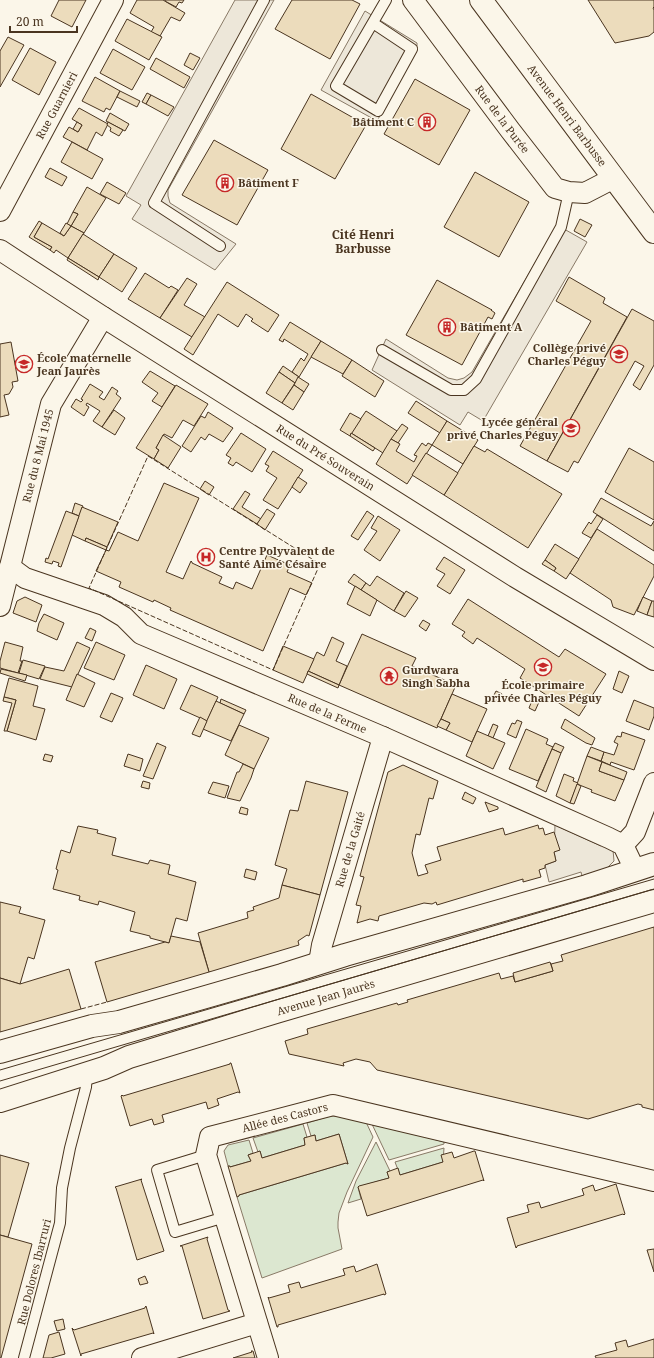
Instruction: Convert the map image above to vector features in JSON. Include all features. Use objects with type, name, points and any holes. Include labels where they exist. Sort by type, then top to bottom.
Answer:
[{"type":"street","name":"Rue Guarnieri","points":[[0,211],[113,0]]},
{"type":"street","name":"Rue de la Purée","points":[[413,0],[555,188],[569,192],[585,193],[614,178]]},
{"type":"street","name":"Avenue Henri Barbusse","points":[[480,0],[654,232]]},
{"type":"street","name":"Rue du Pré Souverain","points":[[0,250],[103,317],[508,572],[654,660]]},
{"type":"street","name":"Rue du 8 Mai 1945","points":[[0,606],[52,404],[103,317]]},
{"type":"street","name":"Rue de la Ferme","points":[[10,567],[25,578],[104,605],[124,617],[141,634],[383,737],[623,845]]},
{"type":"street","name":"Rue de la Gaité","points":[[319,963],[383,737]]},
{"type":"street","points":[[0,1052],[92,1026],[119,1022],[587,886],[645,867],[623,845],[635,832],[654,783]]},
{"type":"street","name":"Avenue Jean Jaurès","points":[[0,1101],[87,1074],[129,1057],[276,1012],[654,901]]},
{"type":"street","name":"Allée des Castors","points":[[206,1155],[210,1137],[333,1105],[654,1181]]},
{"type":"street","points":[[206,1155],[268,1358]]},
{"type":"street","points":[[142,1358],[257,1323]]},
{"type":"lane","points":[[220,246],[154,203],[264,0]]},
{"type":"lane","points":[[373,23],[412,49],[378,111],[336,86],[386,0]]},
{"type":"lane","points":[[382,350],[451,390],[464,390],[476,379],[561,227],[569,192]]},
{"type":"lane","name":"Rue Dolores Ibarruri","points":[[24,1358],[60,1223],[62,1188],[70,1148],[86,1087],[87,1074]]},
{"type":"lane","points":[[206,1155],[157,1170],[175,1232],[225,1217]]},
{"type":"green space","points":[[330,1116],[338,1116],[366,1122],[373,1137],[347,1192],[339,1213],[338,1228],[342,1249],[262,1278],[237,1197],[239,1195],[346,1163],[348,1164],[339,1134],[316,1141],[315,1135],[311,1136],[307,1123]]},
{"type":"green space","points":[[371,1122],[444,1142],[444,1144],[389,1160]]},
{"type":"green space","points":[[303,1124],[307,1137],[304,1138],[305,1145],[262,1158],[253,1138]]},
{"type":"green space","points":[[249,1140],[253,1153],[248,1155],[251,1161],[230,1167],[228,1166],[224,1151],[228,1145]]},
{"type":"green space","points":[[376,1142],[390,1171],[387,1172],[389,1178],[358,1187],[361,1199],[348,1203],[356,1181]]},
{"type":"green space","points":[[444,1148],[443,1162],[400,1175],[395,1162]]},
{"type":"shaded area","points":[[235,0],[274,0],[168,190],[170,203],[236,244],[215,270],[132,219],[141,205],[126,196]]},
{"type":"shaded area","points":[[365,11],[417,43],[417,50],[377,121],[321,90]]},
{"type":"shaded area","points":[[557,225],[587,242],[483,421],[468,412],[460,425],[372,370],[386,339],[448,378],[457,380],[464,378],[472,372]]},
{"type":"shaded area","points":[[555,825],[601,846],[604,839],[613,850],[614,861],[607,868],[583,880],[581,872],[549,882],[545,865],[556,861],[554,852]]},
{"type":"building","points":[[59,0],[86,0],[72,27],[51,16]]},
{"type":"building","points":[[137,0],[163,0],[185,13],[180,21],[171,17],[160,36],[151,32],[154,27],[130,13]]},
{"type":"building","points":[[165,0],[184,0],[182,3],[179,2],[176,7]]},
{"type":"building","points":[[292,0],[352,0],[360,4],[330,59],[275,29]]},
{"type":"building","points":[[588,0],[654,0],[654,32],[649,36],[615,43]]},
{"type":"building","points":[[127,19],[162,37],[149,60],[115,41]]},
{"type":"building","points":[[8,37],[24,45],[0,87],[0,51]]},
{"type":"building","points":[[30,48],[56,62],[39,95],[12,80]]},
{"type":"building","points":[[113,49],[145,67],[132,90],[100,73]]},
{"type":"building","points":[[190,53],[200,58],[193,70],[184,65]]},
{"type":"building","points":[[156,58],[190,77],[184,88],[150,69]]},
{"type":"building","points":[[95,77],[120,91],[110,110],[106,108],[104,112],[82,101]]},
{"type":"building","name":"Bâtiment C","points":[[415,79],[470,110],[439,165],[384,134]]},
{"type":"building","points":[[120,91],[140,101],[137,107],[117,97]]},
{"type":"building","points":[[147,93],[151,95],[146,104],[142,102]]},
{"type":"building","points":[[311,94],[366,125],[335,179],[281,149]]},
{"type":"building","points":[[151,95],[174,107],[168,116],[146,104]]},
{"type":"building","points":[[79,108],[108,124],[102,136],[96,132],[87,150],[63,137],[69,127],[78,132],[82,125],[72,119]]},
{"type":"building","points":[[110,113],[129,124],[125,131],[106,121]]},
{"type":"building","points":[[77,122],[82,125],[78,132],[73,129]]},
{"type":"building","points":[[108,122],[123,130],[119,136],[110,131],[111,128],[107,125]]},
{"type":"building","name":"Bâtiment F","points":[[214,140],[268,170],[237,225],[182,195]]},
{"type":"building","points":[[72,142],[103,159],[92,179],[61,162]]},
{"type":"building","points":[[50,168],[67,177],[62,186],[45,177]]},
{"type":"building","points":[[475,172],[529,202],[499,257],[444,227]]},
{"type":"building","points":[[107,182],[126,193],[119,204],[100,194]]},
{"type":"building","points":[[87,187],[106,198],[84,233],[71,226],[78,214],[73,212]]},
{"type":"building","points":[[73,212],[78,214],[71,226],[67,224]]},
{"type":"building","points":[[580,219],[592,225],[585,237],[574,231]]},
{"type":"building","points":[[39,221],[42,223],[34,237],[52,247],[50,250],[29,237]]},
{"type":"building","points":[[42,223],[64,236],[71,226],[84,233],[68,258],[56,250],[54,253],[50,250],[52,247],[34,237]]},
{"type":"building","points":[[66,223],[71,226],[64,236],[60,233]]},
{"type":"building","points":[[83,234],[114,254],[99,277],[68,258]]},
{"type":"building","points":[[114,254],[137,268],[122,292],[99,277]]},
{"type":"building","points":[[68,258],[99,277],[98,280],[67,260]]},
{"type":"building","points":[[145,273],[169,288],[171,286],[178,290],[160,318],[128,299]]},
{"type":"building","points":[[569,277],[605,298],[603,303],[627,317],[547,461],[520,446],[591,321],[556,301]]},
{"type":"building","points":[[187,278],[197,284],[184,305],[205,317],[192,337],[160,318]]},
{"type":"building","name":"Bâtiment A","points":[[437,280],[495,313],[492,319],[488,317],[462,365],[406,335]]},
{"type":"building","points":[[227,282],[279,315],[268,332],[251,321],[253,319],[246,314],[238,327],[218,314],[193,355],[184,349]]},
{"type":"building","points":[[632,309],[654,321],[654,365],[640,390],[633,385],[644,366],[635,361],[578,463],[574,461],[568,472],[547,461]]},
{"type":"building","points":[[290,322],[321,341],[299,377],[292,372],[301,358],[304,361],[308,354],[284,339],[283,342],[279,340]]},
{"type":"building","points":[[321,341],[352,360],[343,374],[311,357]]},
{"type":"building","points":[[11,342],[18,381],[12,382],[13,387],[9,394],[4,395],[9,415],[0,417],[0,344]]},
{"type":"building","points":[[352,360],[384,381],[375,397],[342,376]]},
{"type":"building","points":[[283,366],[299,377],[295,383],[279,372]]},
{"type":"building","points":[[150,371],[175,386],[162,407],[152,401],[158,393],[142,382]]},
{"type":"building","points":[[279,372],[295,383],[282,403],[266,393]]},
{"type":"building","points":[[298,377],[309,384],[304,392],[294,385]]},
{"type":"building","points":[[90,384],[103,392],[99,397],[104,400],[112,387],[118,391],[116,394],[121,398],[102,427],[93,421],[100,411],[87,403],[86,405],[89,407],[84,416],[71,407],[76,399],[81,402],[83,400],[81,399]]},
{"type":"building","points":[[176,385],[208,404],[194,426],[183,420],[172,438],[164,434],[156,448],[159,450],[154,459],[136,448]]},
{"type":"building","points":[[294,385],[304,392],[293,410],[282,403]]},
{"type":"building","points":[[416,401],[447,421],[440,433],[408,413]]},
{"type":"building","points":[[114,410],[125,418],[115,435],[102,427]]},
{"type":"building","points":[[366,411],[397,431],[383,453],[351,433]]},
{"type":"building","points":[[208,412],[233,428],[223,442],[209,434],[205,440],[201,437],[191,452],[182,446],[201,416],[205,418]]},
{"type":"building","points":[[350,413],[361,419],[350,436],[340,430]]},
{"type":"building","points":[[447,421],[478,440],[463,464],[432,445]]},
{"type":"building","points":[[402,424],[408,428],[398,443],[391,439]]},
{"type":"building","points":[[241,433],[266,449],[252,472],[236,462],[233,466],[228,463],[231,458],[226,455]]},
{"type":"building","points":[[351,433],[375,448],[373,451],[350,436]]},
{"type":"building","points":[[163,435],[181,447],[168,468],[154,459],[159,450],[156,448]]},
{"type":"building","points":[[391,439],[400,444],[396,451],[414,462],[417,456],[414,455],[422,443],[426,446],[428,443],[432,445],[407,484],[376,464]]},
{"type":"building","points":[[474,446],[485,452],[487,449],[562,494],[528,548],[444,495]]},
{"type":"building","points":[[629,448],[654,462],[654,520],[605,492]]},
{"type":"building","points":[[273,451],[303,470],[278,509],[263,500],[277,478],[266,471],[269,466],[265,464]]},
{"type":"building","points":[[426,453],[458,473],[444,495],[412,475]]},
{"type":"building","points":[[298,477],[307,483],[300,493],[292,487]]},
{"type":"building","points":[[205,481],[214,487],[209,495],[200,489]]},
{"type":"building","points":[[164,483],[199,498],[166,572],[183,579],[191,561],[192,563],[222,577],[219,583],[233,589],[236,582],[252,589],[267,555],[290,565],[287,572],[312,583],[306,595],[290,588],[263,651],[170,610],[171,608],[154,600],[153,602],[119,587],[121,582],[96,571],[106,550],[109,551],[118,532],[138,541]]},
{"type":"building","points":[[245,491],[250,494],[242,507],[261,519],[257,524],[233,509]]},
{"type":"building","points":[[601,498],[651,526],[654,521],[654,551],[593,512]]},
{"type":"building","points":[[75,503],[83,506],[79,516],[72,513]]},
{"type":"building","points":[[82,507],[118,522],[107,547],[86,538],[85,541],[72,535]]},
{"type":"building","points":[[267,509],[275,514],[265,530],[257,524]]},
{"type":"building","points":[[66,511],[79,516],[61,567],[58,566],[59,563],[53,561],[52,564],[45,562],[46,558],[48,559]]},
{"type":"building","points":[[367,511],[374,516],[358,540],[351,536]]},
{"type":"building","points":[[597,515],[603,519],[591,538],[582,533],[589,522],[591,524]]},
{"type":"building","points":[[378,516],[400,530],[380,561],[364,550],[377,531],[371,528]]},
{"type":"building","points":[[597,529],[654,565],[654,576],[634,615],[613,607],[611,600],[570,573]]},
{"type":"building","points":[[86,538],[107,547],[106,550],[85,541]]},
{"type":"building","points":[[555,544],[579,559],[566,579],[554,571],[556,568],[545,560]]},
{"type":"building","points":[[444,557],[465,570],[450,594],[437,586],[445,574],[436,569]]},
{"type":"building","points":[[545,560],[556,568],[554,571],[542,564]]},
{"type":"building","points":[[354,574],[366,583],[361,590],[348,582]]},
{"type":"building","points":[[377,576],[404,593],[394,611],[361,590],[366,583],[370,586]]},
{"type":"building","points":[[355,586],[377,600],[370,616],[347,604]]},
{"type":"building","points":[[406,591],[418,598],[405,617],[394,611]]},
{"type":"building","points":[[25,597],[42,605],[36,622],[13,613],[17,601]]},
{"type":"building","points":[[643,597],[652,601],[647,615],[637,611]]},
{"type":"building","points":[[468,599],[559,657],[565,649],[606,674],[579,716],[520,678],[525,669],[477,638],[473,644],[462,636],[465,632],[452,624]]},
{"type":"building","points":[[652,601],[654,601],[654,617],[647,615]]},
{"type":"building","points":[[44,614],[64,623],[57,640],[37,631]]},
{"type":"building","points":[[423,620],[430,624],[426,631],[419,626]]},
{"type":"building","points":[[90,628],[96,631],[92,641],[85,638]]},
{"type":"building","name":"Gurdwara Singh Sabha","points":[[362,634],[416,658],[412,666],[456,685],[437,728],[339,685]]},
{"type":"building","points":[[332,637],[344,643],[336,661],[347,666],[339,685],[308,671],[317,652],[324,656]]},
{"type":"building","points":[[5,642],[23,647],[20,661],[22,661],[18,673],[0,668],[0,661]]},
{"type":"building","points":[[77,642],[90,648],[72,687],[40,679],[45,667],[64,671]]},
{"type":"building","points":[[96,642],[125,655],[114,680],[84,668]]},
{"type":"building","points":[[283,646],[314,659],[303,683],[273,670]]},
{"type":"building","points":[[23,660],[45,666],[39,679],[19,673]]},
{"type":"building","points":[[146,665],[177,679],[164,709],[133,695]]},
{"type":"building","points":[[1,669],[27,675],[25,681],[0,673]]},
{"type":"building","points":[[308,671],[339,685],[338,688],[307,674]]},
{"type":"building","points":[[619,671],[629,676],[622,693],[613,689]]},
{"type":"building","points":[[77,674],[95,683],[84,707],[66,700]]},
{"type":"building","points":[[9,678],[38,686],[33,706],[45,709],[36,740],[7,731],[16,700],[4,697]]},
{"type":"building","points":[[191,685],[218,697],[207,721],[180,709]]},
{"type":"building","points":[[496,691],[502,694],[498,702],[492,699]]},
{"type":"building","points":[[111,693],[123,698],[112,722],[100,717]]},
{"type":"building","points":[[452,694],[487,709],[472,742],[446,730],[450,723],[441,719]]},
{"type":"building","points":[[4,697],[16,700],[7,731],[4,731],[12,703],[3,701]]},
{"type":"building","points":[[533,698],[539,702],[535,711],[529,708]]},
{"type":"building","points":[[221,699],[246,710],[244,714],[220,703]]},
{"type":"building","points":[[634,700],[654,708],[654,716],[649,730],[626,721]]},
{"type":"building","points":[[216,701],[244,714],[231,741],[203,729]]},
{"type":"building","points":[[200,717],[207,721],[200,737],[192,734]]},
{"type":"building","points":[[441,719],[450,723],[446,730],[437,726]]},
{"type":"building","points":[[565,719],[595,738],[592,745],[561,728]]},
{"type":"building","points":[[517,720],[522,722],[516,738],[507,734],[512,723],[515,724]]},
{"type":"building","points":[[493,724],[498,726],[493,738],[488,736]]},
{"type":"building","points":[[239,725],[269,738],[254,769],[225,755]]},
{"type":"building","points":[[526,729],[548,739],[546,744],[553,747],[538,781],[509,769]]},
{"type":"building","points":[[477,731],[505,743],[493,769],[466,756]]},
{"type":"building","points":[[622,732],[645,740],[634,770],[611,762],[610,765],[601,761],[604,752],[614,755],[618,744],[614,742],[617,736],[621,737]]},
{"type":"building","points":[[157,743],[166,747],[153,779],[143,776]]},
{"type":"building","points":[[555,743],[564,747],[561,753],[552,749]]},
{"type":"building","points":[[591,747],[604,752],[601,761],[587,756]]},
{"type":"building","points":[[552,749],[561,753],[546,792],[536,787]]},
{"type":"building","points":[[45,754],[53,756],[51,762],[43,760]]},
{"type":"building","points":[[128,754],[143,759],[140,771],[124,766]]},
{"type":"building","points":[[587,756],[602,762],[599,771],[624,780],[615,801],[591,792],[592,790],[577,784]]},
{"type":"building","points":[[602,762],[627,772],[624,780],[599,771]]},
{"type":"building","points":[[243,764],[254,769],[251,778],[240,801],[227,798],[237,772],[239,772]]},
{"type":"building","points":[[403,765],[438,781],[433,799],[429,798],[420,835],[416,834],[412,853],[418,876],[428,873],[425,865],[441,860],[437,847],[503,828],[505,835],[538,825],[539,829],[543,828],[545,835],[554,832],[560,850],[554,852],[556,861],[545,865],[545,868],[539,870],[541,877],[523,882],[523,879],[437,905],[436,902],[432,904],[424,903],[379,916],[378,921],[370,919],[357,923],[361,906],[356,905],[364,877],[360,876],[388,772]]},
{"type":"building","points":[[564,774],[574,778],[573,781],[578,783],[570,803],[556,796]]},
{"type":"building","points":[[143,781],[150,783],[149,789],[141,787]]},
{"type":"building","points":[[306,781],[348,792],[320,895],[282,885],[287,869],[275,865],[290,810],[298,811]]},
{"type":"building","points":[[213,782],[229,786],[225,798],[208,793]]},
{"type":"building","points":[[577,784],[581,786],[574,804],[570,803]]},
{"type":"building","points":[[465,792],[476,798],[473,804],[462,799]]},
{"type":"building","points":[[485,802],[498,807],[498,809],[489,812]]},
{"type":"building","points":[[241,807],[248,809],[247,815],[239,813]]},
{"type":"building","points":[[78,826],[98,830],[97,833],[116,838],[112,855],[148,864],[150,860],[170,865],[168,874],[196,882],[187,921],[176,918],[169,943],[130,931],[135,912],[99,901],[98,905],[79,900],[80,896],[53,889],[61,850],[70,853]]},
{"type":"building","points":[[246,869],[257,872],[255,880],[244,877]]},
{"type":"building","points":[[282,885],[320,895],[309,936],[307,935],[298,941],[299,945],[209,972],[198,933],[248,918],[247,912],[254,910],[253,907],[279,898]]},
{"type":"building","points":[[0,902],[21,907],[19,913],[45,920],[34,959],[28,957],[20,984],[0,978]]},
{"type":"building","points":[[654,927],[654,1110],[642,1107],[642,1105],[638,1104],[588,1119],[377,1070],[370,1062],[356,1059],[343,1063],[344,1066],[289,1054],[285,1041],[308,1034],[307,1029],[397,1003],[398,1005],[408,1002],[407,1000],[499,973],[501,979],[513,976],[515,982],[553,971],[551,964],[563,961],[561,955]]},
{"type":"building","points":[[171,936],[200,942],[209,972],[107,1002],[95,962],[165,942],[169,943]]},
{"type":"building","points":[[550,962],[553,971],[515,982],[513,973]]},
{"type":"building","points":[[69,969],[81,1009],[0,1032],[0,978],[20,984]]},
{"type":"building","points":[[230,1063],[240,1093],[238,1092],[217,1099],[219,1105],[208,1109],[206,1102],[162,1115],[164,1122],[154,1125],[152,1119],[130,1126],[121,1096],[122,1095],[123,1096]]},
{"type":"building","points":[[339,1134],[348,1164],[346,1163],[239,1195],[237,1197],[228,1166],[230,1167],[251,1161],[248,1155],[260,1151],[262,1158],[305,1145],[304,1138],[315,1135],[316,1141]]},
{"type":"building","points":[[474,1151],[484,1181],[483,1180],[367,1216],[358,1187],[359,1186],[389,1178],[387,1172],[398,1168],[400,1175],[443,1162],[441,1155],[452,1152],[454,1158]]},
{"type":"building","points":[[0,1155],[29,1163],[8,1237],[0,1235]]},
{"type":"building","points":[[142,1179],[141,1180],[164,1251],[137,1260],[115,1187]]},
{"type":"building","points":[[616,1184],[625,1214],[624,1215],[623,1214],[517,1246],[516,1248],[507,1218],[529,1212],[527,1205],[539,1202],[541,1208],[584,1195],[582,1189],[593,1185],[595,1191]]},
{"type":"building","points":[[0,1235],[32,1244],[1,1358],[0,1358]]},
{"type":"building","points":[[208,1237],[207,1239],[228,1310],[230,1311],[203,1319],[182,1246],[180,1246]]},
{"type":"building","points":[[654,1249],[654,1272],[647,1250]]},
{"type":"building","points":[[377,1264],[386,1294],[278,1325],[277,1327],[268,1297],[290,1292],[288,1285],[299,1282],[301,1288],[345,1275],[343,1269],[354,1266],[356,1272]]},
{"type":"building","points":[[145,1276],[148,1283],[140,1285],[138,1279]]},
{"type":"building","points":[[146,1306],[154,1334],[153,1333],[81,1354],[81,1356],[72,1328],[74,1330],[145,1308]]},
{"type":"building","points":[[63,1319],[65,1329],[57,1331],[54,1321]]},
{"type":"building","points":[[59,1332],[65,1354],[51,1358],[43,1358],[49,1335]]},
{"type":"building","points":[[654,1339],[654,1358],[596,1358],[595,1356],[617,1350],[615,1343],[626,1340],[628,1347]]},
{"type":"building","points":[[251,1351],[253,1351],[255,1358],[233,1358],[252,1352]]},
{"type":"tram line","points":[[0,1070],[654,879]]},
{"type":"tram line","points":[[0,1081],[654,889]]},
{"type":"fence","points":[[148,456],[320,564],[273,670],[89,588],[148,456]]},
{"type":"fence","points":[[81,1009],[107,1002]]},
{"type":"place","name":"Bâtiment C","points":[[427,122]]},
{"type":"place","name":"Bâtiment F","points":[[225,183]]},
{"type":"place","name":"Bâtiment A","points":[[447,327]]},
{"type":"place","name":"Collège privé Charles Péguy","points":[[619,354]]},
{"type":"place","name":"École maternelle Jean Jaurès","points":[[24,364]]},
{"type":"place","name":"Lycée général privé Charles Péguy","points":[[571,428]]},
{"type":"place","name":"Centre Polyvalent de Santé Aimé Césaire","points":[[206,557]]},
{"type":"place","name":"École primaire privée Charles Péguy","points":[[543,667]]},
{"type":"place","name":"Gurdwara Singh Sabha","points":[[389,676]]},
{"type":"district","name":"Cité Henri Barbusse","points":[[363,242]]}]
